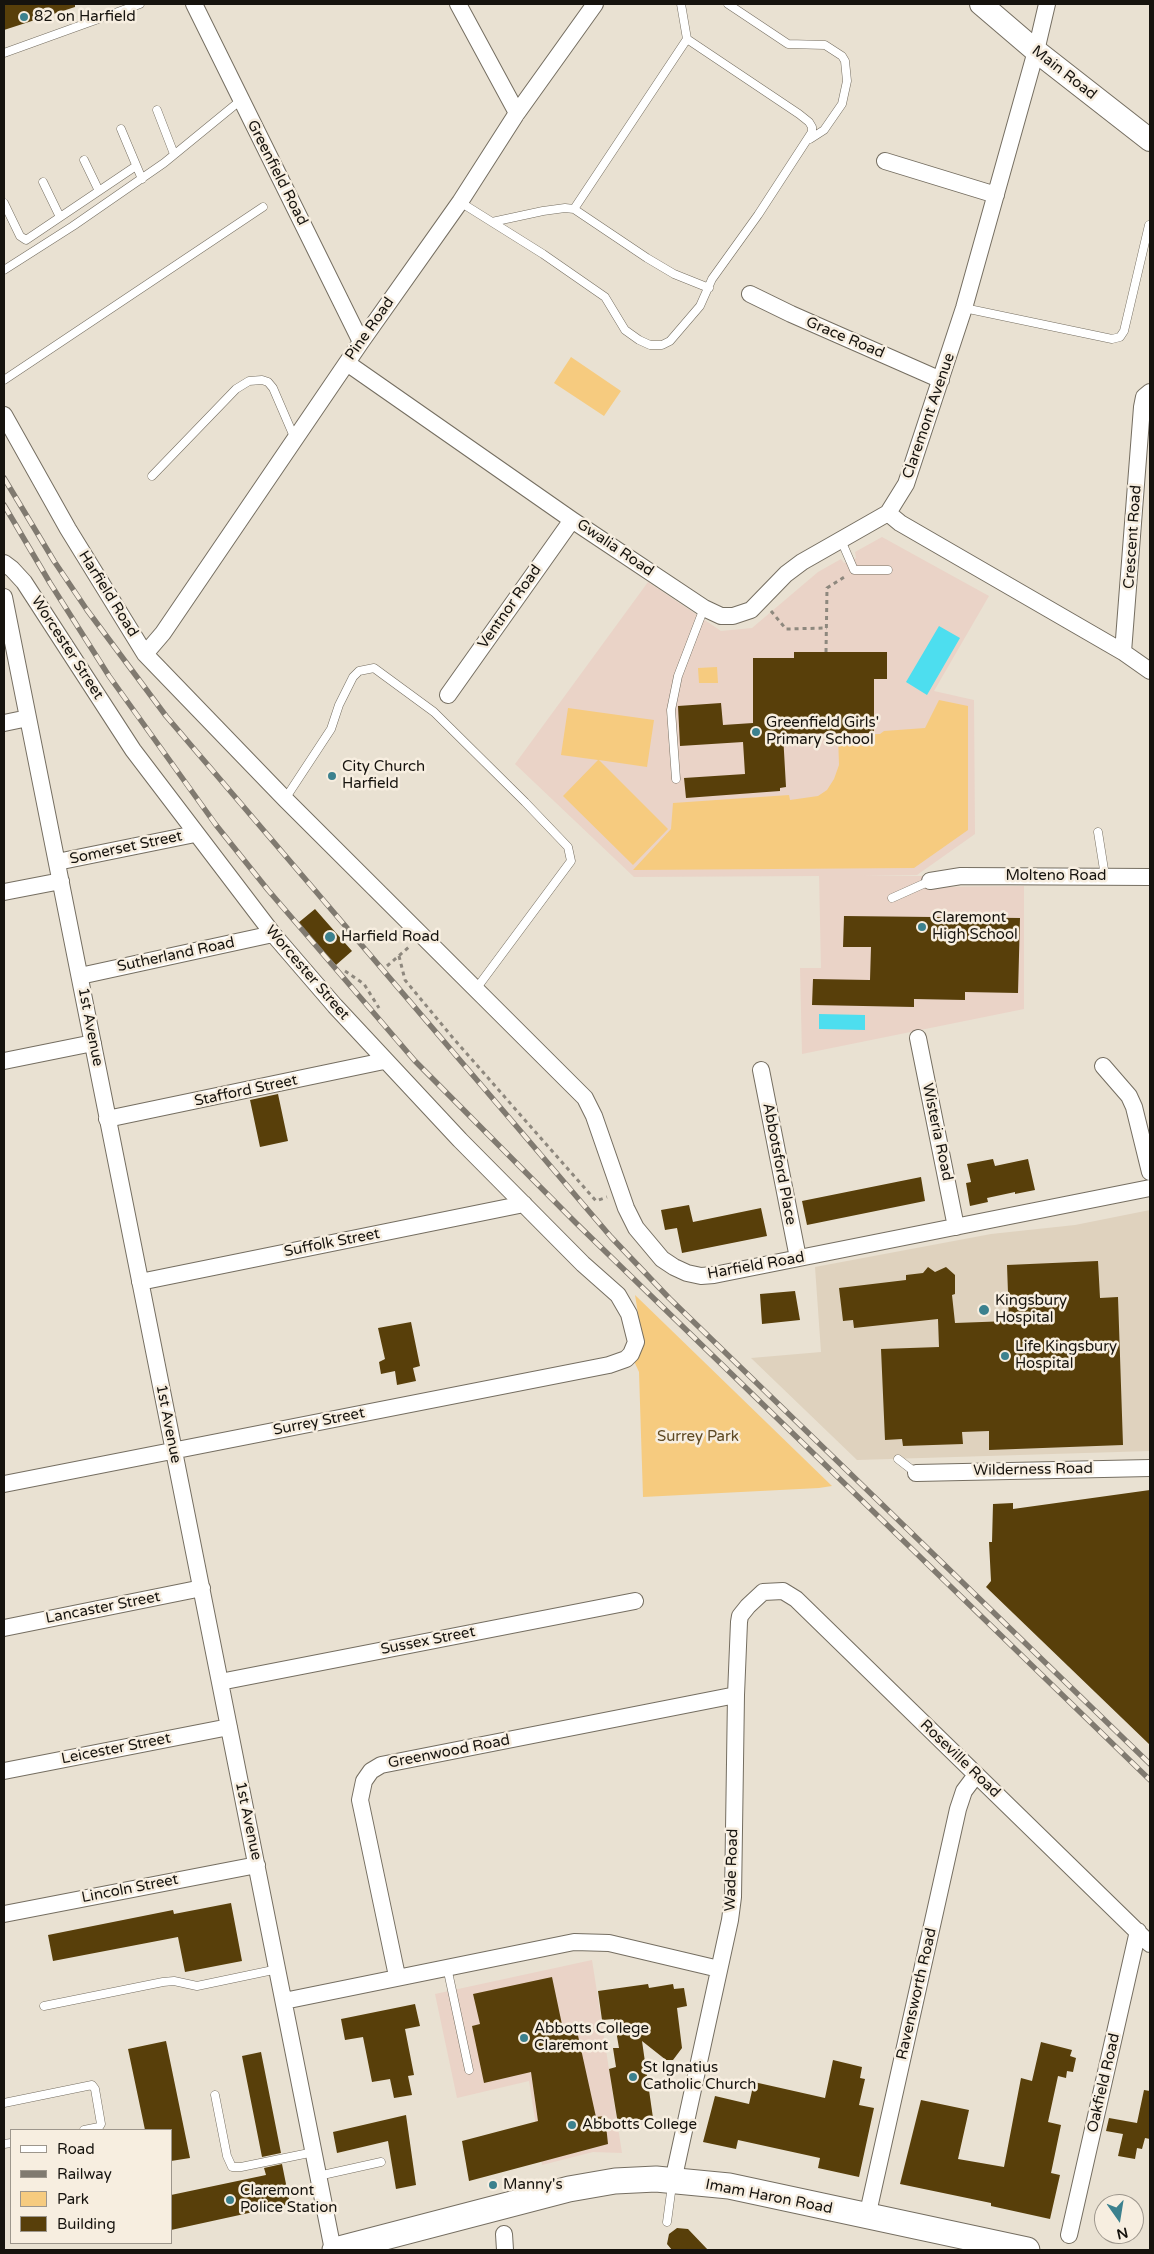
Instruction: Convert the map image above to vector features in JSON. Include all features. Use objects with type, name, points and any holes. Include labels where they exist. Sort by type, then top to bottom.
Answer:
[{"type":"main road","name":"Main Road","points":[[981,4],[1036,52],[1150,140]]},
{"type":"main road","name":"Imam Haron Road","points":[[334,2250],[569,2189],[616,2181],[648,2179],[729,2186],[1027,2250]]},
{"type":"street","name":"Greenfield Road","points":[[194,4],[361,342]]},
{"type":"street","points":[[458,4],[518,113]]},
{"type":"street","name":"Pine Road","points":[[145,654],[163,633],[361,342],[460,202],[518,113],[595,4]]},
{"type":"street","name":"Claremont Avenue","points":[[888,513],[906,484],[964,308],[1036,52],[1047,4]]},
{"type":"street","points":[[884,161],[996,195]]},
{"type":"street","name":"Grace Road","points":[[750,294],[941,380]]},
{"type":"street","name":"Gwalia Road","points":[[347,363],[572,520],[704,608],[721,616],[733,616],[751,610],[786,574],[888,513]]},
{"type":"street","name":"Crescent Road","points":[[1123,652],[1142,407],[1144,397],[1150,392]]},
{"type":"street","name":"Harfield Road","points":[[4,415],[73,538],[145,654],[285,799],[585,1098],[594,1116],[626,1208],[636,1228],[662,1259],[687,1273],[701,1276],[1150,1188]]},
{"type":"street","points":[[888,513],[900,523],[1123,652],[1150,671]]},
{"type":"street","name":"Ventnor Road","points":[[448,695],[572,520]]},
{"type":"street","name":"Worcester Street","points":[[4,563],[24,582],[133,750],[195,834],[273,934],[384,1061],[524,1204],[624,1302],[636,1342],[631,1354]]},
{"type":"street","name":"1st Avenue","points":[[4,597],[334,2250]]},
{"type":"street","points":[[4,723],[28,718]]},
{"type":"street","name":"Somerset Street","points":[[57,862],[195,834]]},
{"type":"street","name":"Molteno Road","points":[[930,881],[961,876],[1105,876],[1150,878]]},
{"type":"street","points":[[4,892],[61,881]]},
{"type":"street","name":"Sutherland Road","points":[[80,976],[273,934]]},
{"type":"street","name":"Wisteria Road","points":[[918,1038],[956,1227]]},
{"type":"street","points":[[4,1061],[93,1042]]},
{"type":"street","name":"Stafford Street","points":[[107,1119],[384,1061]]},
{"type":"street","points":[[1103,1066],[1129,1096],[1134,1107],[1150,1172]]},
{"type":"street","name":"Abbotsford Place","points":[[761,1070],[798,1258]]},
{"type":"street","name":"Suffolk Street","points":[[140,1282],[524,1204]]},
{"type":"street","name":"Surrey Street","points":[[4,1484],[609,1364],[622,1360],[631,1354]]},
{"type":"street","name":"Wilderness Road","points":[[916,1473],[1150,1468]]},
{"type":"street","name":"Lancaster Street","points":[[4,1628],[202,1588]]},
{"type":"street","name":"Roseville Road","points":[[763,1592],[783,1591],[790,1594],[1150,1944]]},
{"type":"street","name":"Wade Road","points":[[673,2181],[730,1920],[733,1897],[736,1695],[740,1616],[763,1592]]},
{"type":"street","name":"Sussex Street","points":[[220,1682],[635,1601]]},
{"type":"street","name":"Greenwood Road","points":[[397,1976],[360,1800],[364,1781],[371,1771],[381,1765],[736,1695]]},
{"type":"street","name":"Leicester Street","points":[[4,1771],[229,1727]]},
{"type":"street","name":"Ravensworth Road","points":[[867,2217],[958,1809],[964,1791],[976,1775]]},
{"type":"street","name":"Lincoln Street","points":[[4,1914],[257,1865]]},
{"type":"street","name":"Oakfield Road","points":[[1069,2235],[1138,1931]]},
{"type":"street","points":[[284,2001],[397,1976],[574,1942],[593,1941],[609,1943],[719,1969]]},
{"type":"lane","points":[[4,53],[140,4]]},
{"type":"lane","points":[[460,202],[605,297],[625,330],[639,340],[650,345],[670,341],[700,306],[712,279],[809,140],[812,132],[809,122],[688,39],[681,4]]},
{"type":"lane","points":[[728,4],[788,44],[825,45],[842,56],[845,61],[847,81],[842,104],[824,130],[809,140]]},
{"type":"lane","points":[[574,209],[688,39]]},
{"type":"lane","points":[[4,270],[142,179],[240,100]]},
{"type":"lane","points":[[157,110],[174,154]]},
{"type":"lane","points":[[120,129],[142,179]]},
{"type":"lane","points":[[84,160],[99,191]]},
{"type":"lane","points":[[4,203],[23,240],[30,238],[136,166]]},
{"type":"lane","points":[[43,182],[60,218]]},
{"type":"lane","points":[[4,380],[263,207]]},
{"type":"lane","points":[[492,222],[543,211],[564,208],[574,209],[674,274],[709,288]]},
{"type":"lane","points":[[964,308],[1112,340],[1120,336],[1124,331],[1149,225]]},
{"type":"lane","points":[[152,476],[236,390],[249,381],[262,380],[268,382],[273,388],[295,439]]},
{"type":"lane","points":[[840,540],[854,570],[888,570]]},
{"type":"lane","points":[[676,779],[671,710],[678,676],[704,608]]},
{"type":"lane","points":[[285,799],[331,730],[339,705],[353,677],[359,671],[374,668],[434,712],[525,802],[568,848],[571,861],[476,989]]},
{"type":"lane","points":[[1098,832],[1105,876]]},
{"type":"lane","points":[[892,898],[930,881]]},
{"type":"lane","points":[[898,1459],[916,1473]]},
{"type":"lane","points":[[447,1967],[469,2070]]},
{"type":"lane","points":[[44,2006],[163,1982],[174,1981],[196,1986],[278,1970]]},
{"type":"lane","points":[[4,2103],[92,2085],[95,2089],[101,2124],[97,2128],[90,2129]]},
{"type":"lane","points":[[215,2095],[227,2156],[232,2167],[241,2168],[314,2152]]},
{"type":"lane","points":[[318,2176],[381,2162]]},
{"type":"lane","points":[[667,2222],[673,2181]]},
{"type":"path","points":[[826,652],[827,588],[854,570]]},
{"type":"path","points":[[771,611],[786,629],[826,628]]},
{"type":"path","points":[[388,966],[414,943]]},
{"type":"path","points":[[399,956],[405,980],[596,1202],[610,1196]]},
{"type":"path","points":[[345,971],[364,984],[379,1008]]},
{"type":"shaded area","name":"Greenfield Girls' Primary School","points":[[882,537],[989,596],[934,691],[974,700],[975,834],[917,875],[862,876],[928,876],[933,887],[1024,886],[1024,1009],[802,1054],[800,968],[821,968],[819,876],[634,877],[515,764],[648,582],[721,631],[752,628],[818,572],[841,559],[844,563],[856,558],[855,552]]},
{"type":"shaded area","name":"Kingsbury Hospital","points":[[1150,1210],[1150,1451],[857,1460],[751,1358],[821,1352],[815,1267],[991,1234],[1075,1225]]},
{"type":"shaded area","name":"Abbotts College Claremont","points":[[592,1960],[622,2153],[593,2152],[542,2165],[529,2081],[457,2098],[435,1994]]},
{"type":"green space","points":[[571,357],[621,391],[604,416],[554,383]]},
{"type":"green space","points":[[717,667],[718,683],[699,683],[698,668]]},
{"type":"green space","points":[[939,700],[968,706],[968,830],[914,868],[633,870],[671,829],[673,803],[789,795],[790,800],[818,796],[827,790],[834,779],[839,765],[838,735],[880,734],[884,731],[925,728]]},
{"type":"green space","points":[[568,708],[654,720],[647,767],[599,760],[668,829],[633,865],[563,796],[598,760],[561,755]]},
{"type":"green space","name":"Surrey Park","points":[[635,1295],[832,1486],[643,1497],[639,1372],[634,1361],[642,1338]]},
{"type":"water","points":[[939,626],[960,638],[927,695],[906,682]]},
{"type":"water","points":[[819,1014],[865,1015],[865,1030],[819,1029]]},
{"type":"building","name":"82 on Harfield","points":[[4,4],[75,4],[75,7],[4,30]]},
{"type":"building","points":[[794,652],[887,652],[887,679],[874,679],[874,733],[783,734],[786,787],[780,788],[780,791],[686,798],[684,778],[745,774],[743,742],[680,746],[678,706],[721,703],[723,725],[753,723],[753,658],[794,658]]},
{"type":"building","points":[[315,909],[352,951],[336,965],[298,923]]},
{"type":"building","points":[[844,916],[1020,918],[1018,993],[965,992],[965,1000],[914,999],[914,1007],[812,1005],[813,979],[870,980],[871,947],[843,947]]},
{"type":"building","points":[[278,1094],[288,1141],[260,1147],[250,1100]]},
{"type":"building","points":[[993,1159],[995,1166],[1028,1159],[1035,1190],[987,1198],[988,1202],[970,1206],[966,1183],[971,1182],[967,1164]]},
{"type":"building","points":[[921,1177],[925,1201],[807,1225],[802,1201]]},
{"type":"building","points":[[689,1205],[693,1222],[761,1208],[767,1236],[682,1253],[677,1228],[665,1230],[661,1210]]},
{"type":"building","name":"Life Kingsbury Hospital","points":[[1098,1261],[1100,1298],[1118,1297],[1123,1445],[989,1450],[989,1431],[962,1432],[963,1444],[903,1446],[902,1439],[885,1440],[881,1349],[939,1347],[938,1319],[854,1328],[853,1320],[843,1321],[839,1288],[906,1280],[906,1275],[923,1273],[928,1267],[935,1272],[946,1267],[955,1275],[955,1294],[952,1295],[955,1323],[1009,1321],[1007,1265]]},
{"type":"building","points":[[795,1291],[800,1320],[762,1324],[760,1294]]},
{"type":"building","points":[[411,1322],[420,1366],[413,1368],[416,1381],[397,1385],[395,1371],[381,1374],[379,1362],[385,1359],[378,1328]]},
{"type":"building","points":[[1150,1490],[1150,1745],[986,1587],[991,1581],[989,1542],[992,1542],[993,1504],[1013,1503],[1013,1509]]},
{"type":"building","points":[[231,1903],[242,1961],[185,1972],[178,1937],[53,1961],[48,1935],[173,1910],[174,1914]]},
{"type":"building","points":[[552,1977],[564,2034],[577,2031],[596,2117],[605,2116],[608,2144],[469,2181],[462,2141],[538,2121],[531,2072],[484,2083],[472,2026],[480,2024],[473,1994]]},
{"type":"building","points":[[648,1984],[649,1988],[673,1984],[674,1989],[684,1988],[687,2006],[677,2008],[682,2048],[673,2060],[666,2060],[642,2041],[653,2118],[618,2124],[609,2069],[616,2067],[613,2048],[619,2048],[614,2019],[602,2020],[598,1991]]},
{"type":"building","points":[[415,2004],[420,2026],[405,2029],[414,2075],[408,2076],[412,2095],[394,2098],[390,2079],[372,2082],[363,2037],[345,2040],[341,2019]]},
{"type":"building","points":[[166,2041],[190,2158],[172,2161],[172,2129],[145,2129],[128,2049]]},
{"type":"building","points":[[1041,2042],[1072,2050],[1070,2056],[1076,2058],[1073,2072],[1067,2071],[1066,2078],[1058,2076],[1048,2122],[1061,2125],[1051,2173],[1060,2175],[1050,2219],[991,2206],[991,2203],[900,2184],[921,2100],[969,2110],[958,2159],[1004,2167],[1021,2078],[1032,2081]]},
{"type":"building","points":[[261,2052],[281,2153],[262,2157],[242,2056]]},
{"type":"building","points":[[833,2060],[862,2067],[860,2078],[865,2079],[859,2105],[874,2108],[859,2177],[818,2168],[820,2158],[738,2140],[736,2149],[703,2142],[715,2096],[749,2104],[754,2082],[825,2098]]},
{"type":"building","points":[[1144,2090],[1150,2091],[1150,2139],[1145,2138],[1142,2149],[1137,2148],[1135,2159],[1118,2156],[1123,2134],[1106,2131],[1109,2118],[1137,2123]]},
{"type":"building","points":[[406,2115],[416,2185],[396,2189],[388,2141],[337,2153],[333,2132]]},
{"type":"building","name":"Claremont Police Station","points":[[282,2164],[290,2204],[172,2230],[172,2195],[266,2175],[264,2168]]},
{"type":"building","points":[[677,2228],[688,2229],[708,2250],[672,2250],[667,2244],[669,2234]]},
{"type":"railway","points":[[4,478],[54,561],[87,610],[166,716],[611,1237],[669,1298],[1150,1764]]},
{"type":"railway","points":[[4,505],[50,583],[109,676],[216,825],[268,890],[415,1061],[576,1223],[1150,1780]]},
{"type":"place","name":"82 on Harfield","points":[[24,17]]},
{"type":"place","name":"Greenfield Girls' Primary School","points":[[756,732]]},
{"type":"place","name":"City Church Harfield","points":[[332,776]]},
{"type":"place","name":"Claremont High School","points":[[922,927]]},
{"type":"place","name":"Harfield Road","points":[[330,937]]},
{"type":"place","name":"Kingsbury Hospital","points":[[984,1310]]},
{"type":"place","name":"Life Kingsbury Hospital","points":[[1005,1356]]},
{"type":"place","name":"Abbotts College Claremont","points":[[524,2038]]},
{"type":"place","name":"St Ignatius Catholic Church","points":[[633,2077]]},
{"type":"place","name":"Abbotts College","points":[[572,2125]]},
{"type":"place","name":"Manny's","points":[[493,2185]]},
{"type":"place","name":"Claremont Police Station","points":[[230,2200]]}]
